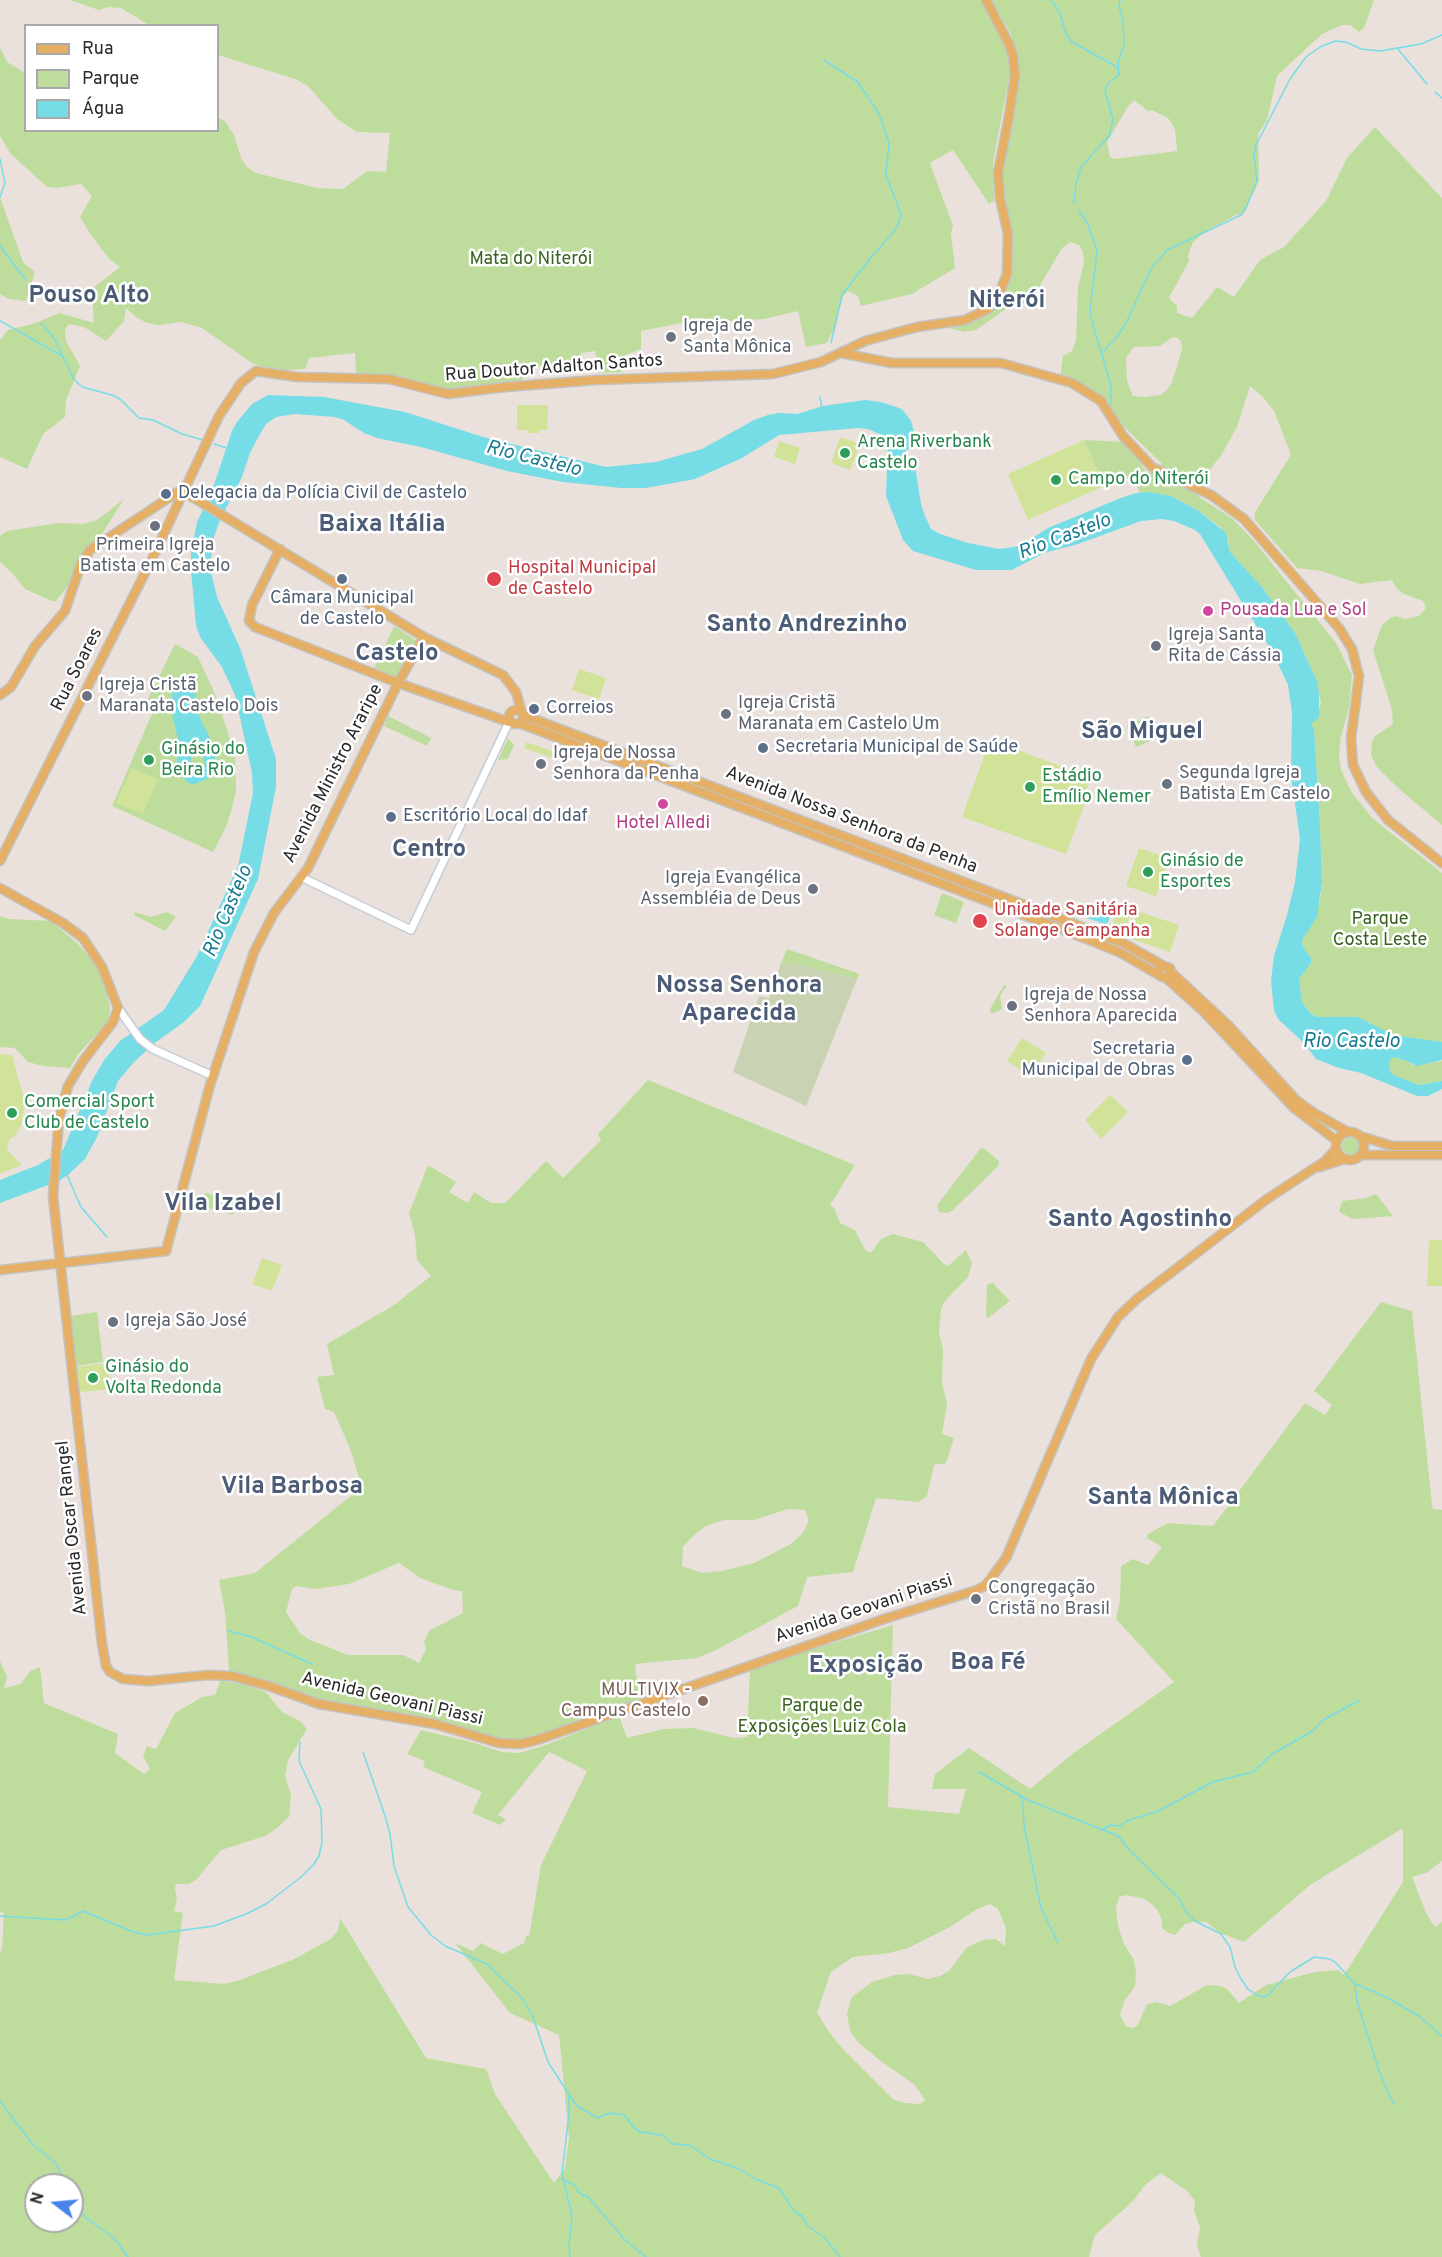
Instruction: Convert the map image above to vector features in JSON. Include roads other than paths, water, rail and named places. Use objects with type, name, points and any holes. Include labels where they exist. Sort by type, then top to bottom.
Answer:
[{"type":"main road","name":"Rua Doutor Adalton Santos","points":[[184,492],[219,416],[241,383],[248,375],[256,371],[297,377],[389,379],[448,394],[596,380],[773,374],[821,362],[866,341],[898,332],[965,320],[988,309],[999,294],[1008,265],[1008,234],[1000,198],[998,173],[1015,75],[1009,44],[986,0]]},
{"type":"main road","points":[[840,353],[892,363],[1001,363],[1079,386],[1101,401],[1123,436],[1152,467],[1210,495],[1244,519],[1339,628],[1352,649],[1359,676],[1351,739],[1353,765],[1366,792],[1388,820],[1442,863]]},
{"type":"main road","points":[[0,695],[11,687],[35,646],[65,611],[81,564],[90,550],[180,491],[203,502],[227,517],[280,549],[424,637],[503,675],[516,692],[518,718],[398,683],[259,630],[249,618],[252,605],[280,549]]},
{"type":"main road","name":"Rua Soares","points":[[0,861],[184,492]]},
{"type":"main road","name":"Avenida Ministro Araripe","points":[[59,1264],[166,1251],[213,1076],[254,952],[274,913],[308,868],[398,683],[424,637]]},
{"type":"main road","name":"Avenida Nossa Senhora da Penha","points":[[518,718],[576,734],[1125,944],[1165,973],[1337,1145]]},
{"type":"main road","name":"Avenida Nossa Senhora da Penha","points":[[518,718],[572,744],[902,868],[1121,953],[1165,973]]},
{"type":"main road","points":[[572,744],[576,734]]},
{"type":"main road","points":[[0,888],[63,923],[83,938],[102,967],[118,1008]]},
{"type":"main road","points":[[1121,953],[1125,944]]},
{"type":"main road","name":"Avenida Oscar Rangel","points":[[118,1008],[112,1022],[69,1082],[61,1107],[53,1183],[53,1209],[59,1264],[106,1666],[114,1676],[134,1681],[224,1675]]},
{"type":"main road","name":"Avenida Nossa Senhora da Penha","points":[[1289,1099],[1348,1132]]},
{"type":"main road","points":[[1442,1146],[1392,1146],[1348,1132],[1341,1136],[1337,1145],[1345,1159],[1352,1161],[1361,1155],[1442,1155]]},
{"type":"main road","points":[[1360,1136],[1364,1144],[1361,1155]]},
{"type":"main road","name":"Avenida Geovani Piassi","points":[[224,1675],[248,1679],[319,1704],[435,1724],[499,1743],[520,1744],[884,1619],[976,1590],[991,1579],[1006,1558],[1091,1359],[1118,1317],[1138,1298],[1267,1198],[1317,1168],[1331,1156],[1337,1145]]},
{"type":"main road","name":"Avenida Geovani Piassi","points":[[1317,1168],[1345,1159]]},
{"type":"main road","points":[[0,1270],[59,1264]]},
{"type":"street","points":[[301,877],[411,930],[518,718]]},
{"type":"street","points":[[118,1008],[140,1039],[153,1049],[213,1076]]},
{"type":"water","name":"Rio Castelo","points":[[268,395],[324,397],[405,412],[483,437],[606,467],[656,462],[702,449],[754,420],[768,415],[797,414],[823,406],[865,400],[881,402],[902,409],[911,421],[916,438],[913,448],[906,450],[905,455],[912,459],[915,466],[925,516],[931,529],[940,534],[968,543],[999,549],[1014,547],[1022,545],[1048,528],[1136,493],[1149,492],[1171,496],[1199,511],[1226,533],[1230,552],[1262,587],[1295,633],[1317,681],[1319,717],[1311,724],[1314,729],[1322,882],[1317,917],[1302,940],[1303,947],[1311,958],[1311,963],[1299,979],[1302,1002],[1310,1013],[1317,1017],[1358,1017],[1393,1035],[1442,1042],[1442,1060],[1417,1066],[1394,1057],[1390,1060],[1389,1065],[1391,1073],[1419,1085],[1442,1081],[1442,1089],[1428,1096],[1417,1096],[1361,1073],[1316,1059],[1304,1043],[1278,1019],[1274,1010],[1271,981],[1274,956],[1295,882],[1300,839],[1291,776],[1292,712],[1288,685],[1273,653],[1200,534],[1195,530],[1174,521],[1162,519],[1141,521],[1078,544],[1044,553],[1012,570],[976,570],[913,551],[903,540],[886,496],[888,442],[884,436],[868,429],[779,435],[742,458],[695,479],[646,488],[621,488],[563,482],[507,471],[421,447],[377,438],[335,417],[295,414],[276,417],[266,424],[260,434],[250,453],[242,477],[220,520],[214,537],[210,568],[217,597],[240,648],[276,759],[276,787],[258,879],[200,1006],[184,1022],[156,1042],[134,1062],[118,1081],[97,1137],[85,1159],[59,1181],[0,1203],[0,1180],[38,1165],[63,1150],[92,1081],[104,1060],[120,1041],[164,1010],[197,956],[238,866],[253,793],[252,773],[235,695],[222,667],[200,637],[196,625],[191,553],[197,522],[212,491],[232,431],[252,404]]},
{"type":"water","points":[[184,678],[195,689],[193,704],[212,742],[215,757],[214,770],[209,778],[192,785],[185,780],[176,766],[179,744],[173,718],[172,691],[176,681]],"holes":[[[203,755],[205,765],[200,770],[193,769],[190,763],[192,756]]]},
{"type":"water","points":[[1091,905],[1112,912],[1107,925],[1087,918]]},
{"type":"waterway","points":[[1051,0],[1059,11],[1067,36],[1072,42],[1117,67]]},
{"type":"waterway","points":[[1074,203],[1081,167],[1110,135],[1113,119],[1105,91],[1108,83],[1119,75],[1118,63],[1124,44],[1120,0]]},
{"type":"waterway","points":[[1102,353],[1125,325],[1152,267],[1167,250],[1241,215],[1246,208],[1257,181],[1254,154],[1256,145],[1290,79],[1306,57],[1320,47],[1335,41],[1346,42],[1361,49],[1380,51],[1421,44],[1442,35]]},
{"type":"waterway","points":[[1397,48],[1427,84]]},
{"type":"waterway","points":[[824,60],[858,82],[878,112],[889,142],[886,175],[901,214],[898,225],[891,235],[842,295],[831,343]]},
{"type":"waterway","points":[[1435,92],[1442,98]]},
{"type":"waterway","points":[[0,159],[5,183],[0,197]]},
{"type":"waterway","points":[[1079,210],[1088,225],[1097,251],[1090,312],[1111,385],[1111,404]]},
{"type":"waterway","points":[[0,246],[25,279]]},
{"type":"waterway","points":[[0,321],[62,356]]},
{"type":"waterway","points":[[41,323],[54,338],[74,379],[82,387],[120,399],[139,418],[153,420],[182,434],[203,440]]},
{"type":"waterway","points":[[820,397],[822,408]]},
{"type":"waterway","points":[[214,444],[227,448]]},
{"type":"waterway","points":[[67,1175],[81,1207],[107,1237]]},
{"type":"waterway","points":[[228,1631],[249,1636],[312,1664]]},
{"type":"waterway","points":[[1103,1829],[1110,1825],[1120,1826],[1127,1821],[1158,1811],[1213,1782],[1253,1772],[1272,1754],[1313,1731],[1323,1720],[1360,1700]]},
{"type":"waterway","points":[[0,1916],[66,1920],[83,1911],[133,1932],[147,1935],[214,1926],[266,1904],[314,1864],[319,1856],[322,1842],[321,1809],[299,1761],[300,1742]]},
{"type":"waterway","points":[[363,1752],[385,1816],[394,1866],[408,1907],[431,1935],[445,1946],[487,1964],[523,1999],[533,2017],[548,2062],[576,2105],[597,2118],[610,2113],[625,2115],[633,2127],[641,2132],[662,2135],[673,2144],[689,2145],[710,2159],[740,2169],[755,2179],[779,2188],[795,2212],[802,2216],[808,2226],[824,2237],[840,2257]]},
{"type":"waterway","points":[[979,1772],[1030,1801],[1118,1836],[1132,1853],[1178,1897],[1187,1913],[1195,1921],[1221,1934],[1230,1947],[1241,1979],[1248,1989],[1257,1995],[1264,1997],[1269,1994],[1290,1972],[1314,1957],[1330,1959],[1336,1963],[1355,1984],[1357,2001],[1379,2071],[1394,2105]]},
{"type":"waterway","points":[[1020,1796],[1041,1908],[1058,1943]]},
{"type":"waterway","points":[[1356,1984],[1388,1998],[1419,2016],[1442,2036]]},
{"type":"waterway","points":[[569,2096],[562,2173],[572,2216],[570,2257]]},
{"type":"waterway","points":[[0,2101],[34,2146],[56,2163],[61,2173]]},
{"type":"waterway","points":[[562,2179],[575,2185],[579,2193],[588,2197],[624,2239],[646,2257]]},
{"type":"waterway","points":[[84,2215],[114,2238],[128,2257]]},
{"type":"place","name":"Igreja de Santa Mônica","points":[[671,337]]},
{"type":"place","name":"Arena Riverbank Castelo","points":[[845,453]]},
{"type":"place","name":"Campo do Niterói","points":[[1056,480]]},
{"type":"place","name":"Delegacia da Polícia Civil de Castelo","points":[[166,494]]},
{"type":"place","name":"Primeira Igreja Batista em Castelo","points":[[155,526]]},
{"type":"place","name":"Câmara Municipal de Castelo","points":[[342,579]]},
{"type":"place","name":"Hospital Municipal de Castelo","points":[[494,579]]},
{"type":"place","name":"Pousada Lua e Sol","points":[[1208,611]]},
{"type":"place","name":"Igreja Santa Rita de Cássia","points":[[1156,646]]},
{"type":"place","name":"Igreja Cristã Maranata Castelo Dois","points":[[87,696]]},
{"type":"place","name":"Correios","points":[[534,709]]},
{"type":"place","name":"Igreja Cristã Maranata em Castelo Um","points":[[726,714]]},
{"type":"place","name":"Secretaria Municipal de Saúde","points":[[763,748]]},
{"type":"place","name":"Ginásio do Beira Rio","points":[[149,760]]},
{"type":"place","name":"Igreja de Nossa Senhora da Penha","points":[[541,764]]},
{"type":"place","name":"Segunda Igreja Batista Em Castelo","points":[[1167,784]]},
{"type":"place","name":"Estádio Emílio Nemer","points":[[1030,787]]},
{"type":"place","name":"Hotel Alledi","points":[[663,804]]},
{"type":"place","name":"Escritório Local do Idaf","points":[[391,817]]},
{"type":"place","name":"Ginásio de Esportes","points":[[1148,872]]},
{"type":"place","name":"Igreja Evangélica Assembléia de Deus","points":[[813,889]]},
{"type":"place","name":"Unidade Sanitária Solange Campanha","points":[[980,921]]},
{"type":"place","name":"Igreja de Nossa Senhora Aparecida","points":[[1012,1006]]},
{"type":"place","name":"Secretaria Municipal de Obras","points":[[1187,1060]]},
{"type":"place","name":"Comercial Sport Club de Castelo","points":[[12,1113]]},
{"type":"place","name":"Igreja São José","points":[[113,1322]]},
{"type":"place","name":"Ginásio do Volta Redonda","points":[[93,1378]]},
{"type":"place","name":"Congregação Cristã no Brasil","points":[[976,1599]]},
{"type":"place","name":"MULTIVIX - Campus Castelo","points":[[703,1701]]},
{"type":"district","name":"Pouso Alto","points":[[89,297]]},
{"type":"district","name":"Niterói","points":[[1007,302]]},
{"type":"district","name":"Baixa Itália","points":[[382,526]]},
{"type":"district","name":"Santo Andrezinho","points":[[807,626]]},
{"type":"district","name":"Castelo","points":[[397,655]]},
{"type":"district","name":"São Miguel","points":[[1142,733]]},
{"type":"district","name":"Centro","points":[[429,851]]},
{"type":"district","name":"Nossa Senhora Aparecida","points":[[739,1001]]},
{"type":"district","name":"Vila Izabel","points":[[223,1205]]},
{"type":"district","name":"Santo Agostinho","points":[[1140,1221]]},
{"type":"district","name":"Vila Barbosa","points":[[292,1488]]},
{"type":"district","name":"Santa Mônica","points":[[1163,1499]]},
{"type":"district","name":"Boa Fé","points":[[988,1664]]},
{"type":"district","name":"Exposição","points":[[866,1667]]},
{"type":"park label","name":"Mata do Niterói","points":[[531,260]]},
{"type":"park label","name":"Parque Costa Leste","points":[[1380,930]]},
{"type":"park label","name":"Parque de Exposições Luiz Cola","points":[[822,1717]]}]
